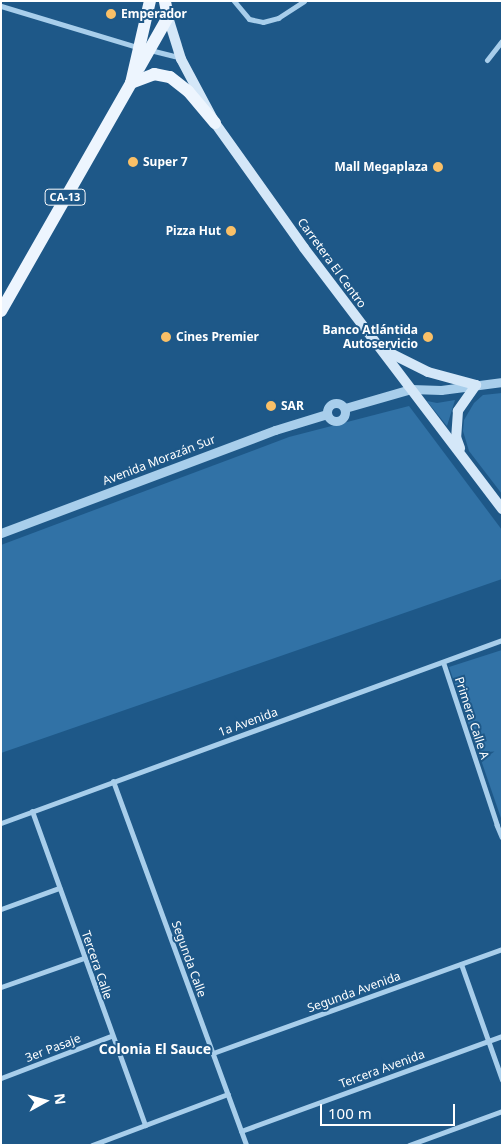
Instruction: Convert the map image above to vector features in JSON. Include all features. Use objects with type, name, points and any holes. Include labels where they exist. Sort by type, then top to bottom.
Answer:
[{"type":"main road","name":"CA-13","points":[[145,49],[150,1]]},
{"type":"main road","points":[[165,1],[168,17]]},
{"type":"main road","name":"CA-13","points":[[1,311],[131,83],[145,49],[168,17]]},
{"type":"main road","name":"Carretera El Centro","points":[[168,17],[181,59],[215,123],[378,346],[502,509]]},
{"type":"main road","points":[[131,83],[154,74],[170,77],[188,91],[215,123]]},
{"type":"main road","points":[[378,346],[428,372],[476,385],[463,401],[456,420],[456,437],[465,460]]},
{"type":"street","points":[[234,1],[249,19],[263,22],[278,18],[304,1]]},
{"type":"street","points":[[1,6],[181,59]]},
{"type":"street","points":[[487,60],[502,41]]},
{"type":"street","name":"Avenida Morazán Sur","points":[[345,408],[411,389],[441,390],[502,382]]},
{"type":"street","name":"Avenida Morazán Sur","points":[[1,533],[275,430],[327,414],[332,404],[338,403],[345,408]]},
{"type":"street","name":"Avenida Morazán Sur","points":[[327,414],[330,419],[339,421],[344,417],[345,408]]},
{"type":"street","name":"1a Avenida","points":[[1,823],[502,640]]},
{"type":"street","name":"Primera Calle A","points":[[443,662],[502,837]]},
{"type":"street","name":"Segunda Calle","points":[[113,781],[246,1145]]},
{"type":"street","name":"Tercera Calle","points":[[32,811],[111,1036],[145,1126]]},
{"type":"street","points":[[1,909],[59,888]]},
{"type":"street","name":"Segunda Avenida","points":[[213,1053],[502,949]]},
{"type":"street","points":[[1,987],[84,958]]},
{"type":"street","points":[[461,964],[502,1080]]},
{"type":"street","name":"3er Pasaje","points":[[1,1078],[111,1036]]},
{"type":"street","name":"Tercera Avenida","points":[[241,1131],[502,1036]]},
{"type":"street","points":[[92,1145],[228,1094]]},
{"type":"street","points":[[409,1145],[502,1112]]},
{"type":"shaded area","points":[[502,393],[502,494],[469,451],[463,431],[464,420],[474,403],[483,395]]},
{"type":"shaded area","points":[[455,400],[447,426],[427,401],[437,403]]},
{"type":"shaded area","points":[[409,406],[502,530],[502,579],[1,753],[1,545],[289,437]]},
{"type":"shaded area","points":[[502,650],[502,821],[449,667]]},
{"type":"place","name":"Emperador","points":[[111,14]]},
{"type":"place","name":"Super 7","points":[[133,162]]},
{"type":"place","name":"Mall Megaplaza","points":[[438,167]]},
{"type":"place","name":"Pizza Hut","points":[[231,231]]},
{"type":"place","name":"Cines Premier","points":[[166,337]]},
{"type":"place","name":"Banco Atlántida Autoservicio","points":[[428,337]]},
{"type":"place","name":"SAR","points":[[271,406]]},
{"type":"district","name":"Colonia El Sauce","points":[[155,1049]]}]
